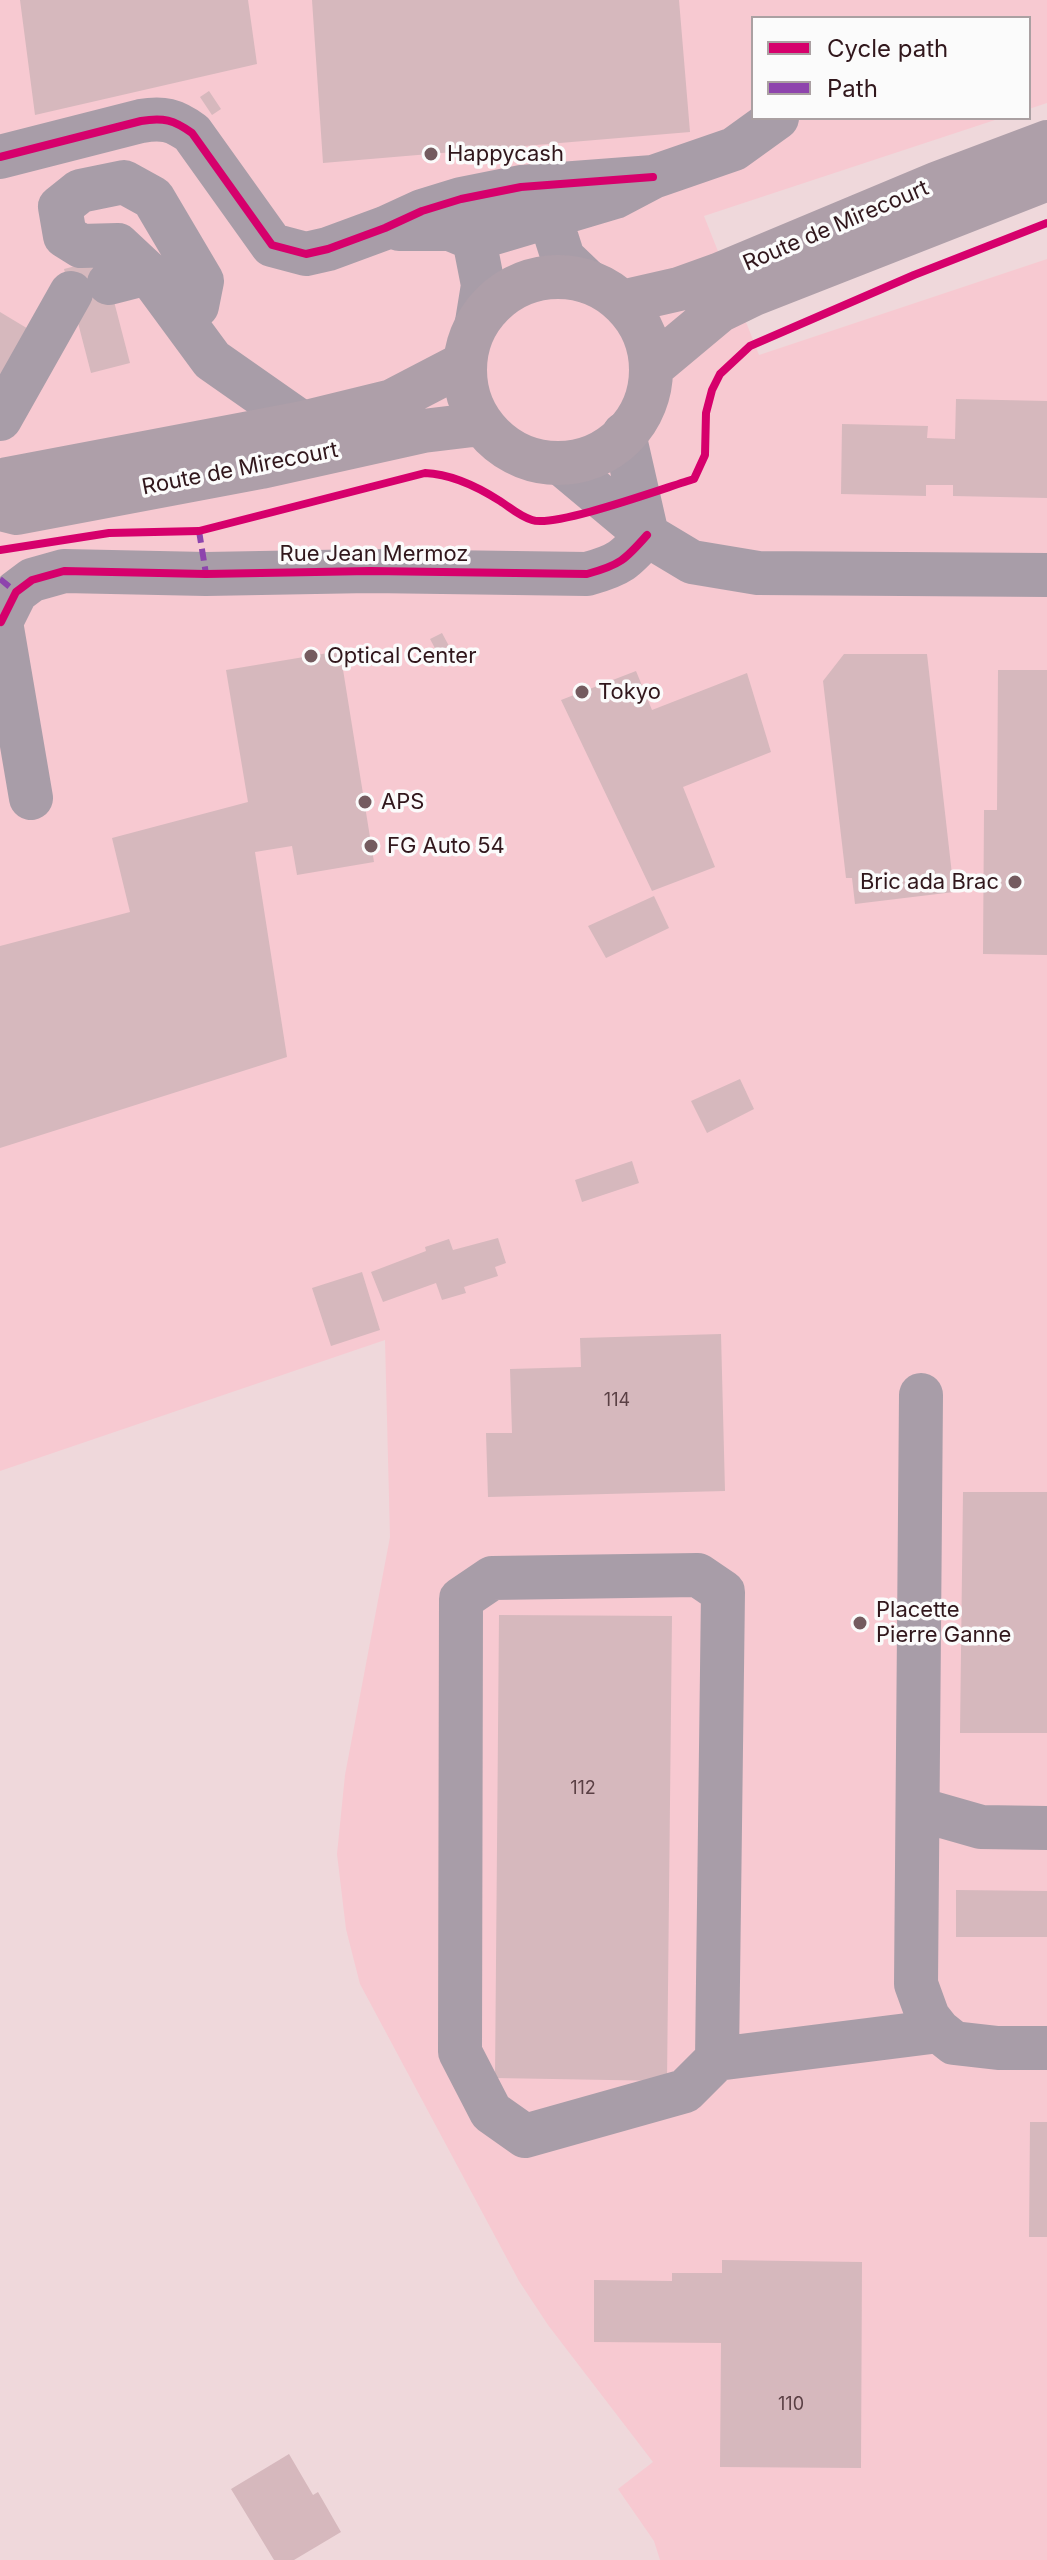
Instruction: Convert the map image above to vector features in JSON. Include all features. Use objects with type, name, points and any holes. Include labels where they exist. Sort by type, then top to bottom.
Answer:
[{"type":"main road","name":"Route de Mirecourt","points":[[605,291],[679,289],[1047,142]]},
{"type":"main road","name":"Route de Mirecourt","points":[[652,367],[719,311],[754,294],[1047,179]]},
{"type":"main road","points":[[546,276],[566,276],[605,291],[638,321],[648,343],[652,367],[649,392],[640,414],[607,449],[585,460],[562,464],[539,462],[516,454],[497,441],[481,424],[465,384],[471,343],[490,305],[506,291],[546,276]]},
{"type":"main road","name":"Route de Mirecourt","points":[[0,485],[7,479],[302,423],[392,401],[471,343]]},
{"type":"main road","name":"Route de Mirecourt","points":[[0,509],[17,513],[261,467],[423,431],[481,424]]},
{"type":"street","points":[[0,157],[161,118],[177,122],[192,133],[272,245],[306,254],[385,228],[422,211],[522,199],[653,177],[734,149],[774,120]]},
{"type":"street","points":[[0,419],[109,283],[118,245],[81,246],[65,236],[60,207],[80,191],[124,182],[153,198],[202,281],[197,306],[182,318]]},
{"type":"street","points":[[522,199],[563,258],[605,291]]},
{"type":"street","points":[[474,239],[522,199]]},
{"type":"street","points":[[474,239],[522,199]]},
{"type":"street","points":[[385,228],[450,229],[474,239]]},
{"type":"street","points":[[471,343],[483,285],[474,239]]},
{"type":"street","points":[[109,283],[182,318],[212,360],[302,423]]},
{"type":"street","points":[[624,434],[647,535]]},
{"type":"street","points":[[562,464],[647,535],[692,562],[758,573],[1047,575]]},
{"type":"street","name":"Rue Jean Mermoz","points":[[1,622],[16,592],[32,580],[64,571],[587,574],[613,567],[627,558],[647,535]]},
{"type":"street","points":[[1,622],[31,798]]},
{"type":"street","points":[[921,1395],[916,1984],[928,2017],[954,2043],[998,2048],[1047,2048]]},
{"type":"street","points":[[717,2059],[723,1592],[698,1575],[492,1578],[461,1599],[460,2052],[491,2112],[525,2136],[685,2091],[717,2059],[939,2031]]},
{"type":"street","points":[[918,1809],[981,1827],[1047,1828]]},
{"type":"shaded area","points":[[0,0],[1047,0],[1047,103],[1031,108],[1031,16],[751,16],[751,120],[995,120],[704,216],[759,355],[1047,259],[1047,2560],[660,2560],[654,2541],[618,2489],[653,2462],[548,2325],[519,2281],[360,1984],[346,1929],[337,1854],[345,1775],[390,1537],[385,1340],[0,1471]]},
{"type":"building","points":[[20,0],[248,0],[257,64],[35,115]]},
{"type":"building","points":[[312,0],[679,0],[690,132],[323,163]]},
{"type":"building","points":[[209,91],[221,109],[212,115],[200,97]]},
{"type":"building","points":[[103,259],[130,363],[91,373],[64,269]]},
{"type":"building","points":[[0,312],[30,330],[0,376]]},
{"type":"building","points":[[956,399],[1047,401],[1047,498],[953,496],[953,485],[926,485],[926,496],[841,494],[842,424],[928,426],[927,438],[955,439]]},
{"type":"building","points":[[442,633],[449,646],[437,652],[430,639]]},
{"type":"building","points":[[340,651],[374,862],[297,875],[292,846],[255,852],[287,1057],[0,1148],[0,946],[130,912],[112,838],[248,802],[226,670]]},
{"type":"building","points":[[844,654],[927,654],[954,892],[855,904],[852,878],[846,878],[823,681]]},
{"type":"building","name":"Bric ada Brac","points":[[998,670],[1047,670],[1047,955],[983,954],[984,810],[997,810]]},
{"type":"building","points":[[636,671],[652,710],[747,673],[771,752],[683,787],[715,867],[652,891],[561,700]]},
{"type":"building","points":[[654,896],[669,928],[606,958],[588,926]]},
{"type":"building","points":[[740,1079],[754,1109],[707,1133],[691,1101]]},
{"type":"building","points":[[632,1161],[639,1183],[582,1202],[575,1180]]},
{"type":"building","points":[[498,1238],[506,1263],[495,1267],[498,1276],[464,1287],[466,1293],[442,1300],[436,1283],[383,1302],[371,1272],[449,1239],[453,1250]]},
{"type":"building","points":[[362,1272],[380,1330],[331,1346],[312,1288]]},
{"type":"building","points":[[721,1334],[725,1491],[488,1497],[486,1433],[512,1433],[510,1369],[581,1367],[580,1338]]},
{"type":"building","points":[[963,1492],[1047,1492],[1047,1733],[960,1733]]},
{"type":"building","points":[[499,1615],[672,1616],[667,2081],[495,2078]]},
{"type":"building","points":[[956,1890],[1047,1891],[1047,1937],[956,1937]]},
{"type":"building","points":[[1030,2122],[1047,2122],[1047,2237],[1029,2237]]},
{"type":"building","points":[[722,2260],[862,2262],[861,2468],[720,2467],[721,2343],[594,2342],[594,2280],[672,2281],[672,2273],[722,2273]]},
{"type":"building","points":[[289,2454],[313,2495],[318,2492],[341,2532],[294,2560],[274,2560],[231,2489]]},
{"type":"marked path","points":[[199,531],[206,574]]},
{"type":"marked path","points":[[0,579],[16,592]]},
{"type":"cycle path","points":[[0,157],[141,121],[156,119],[174,122],[192,133],[272,245],[306,254],[328,249],[422,211],[461,199],[521,187],[653,177]]},
{"type":"cycle path","points":[[0,550],[109,533],[199,531],[425,473],[464,482],[532,520],[563,518],[636,498],[694,479],[705,455],[706,413],[712,390],[720,374],[750,346],[914,275],[1047,223]]},
{"type":"cycle path","points":[[1,622],[16,592],[32,580],[64,571],[587,574],[621,560],[647,535]]},
{"type":"place","name":"Happycash","points":[[431,154]]},
{"type":"place","name":"Optical Center","points":[[311,656]]},
{"type":"place","name":"Tokyo","points":[[582,692]]},
{"type":"place","name":"APS","points":[[365,802]]},
{"type":"place","name":"FG Auto 54","points":[[371,846]]},
{"type":"place","name":"Bric ada Brac","points":[[1015,882]]},
{"type":"place","name":"Placette Pierre Ganne","points":[[860,1623]]}]
